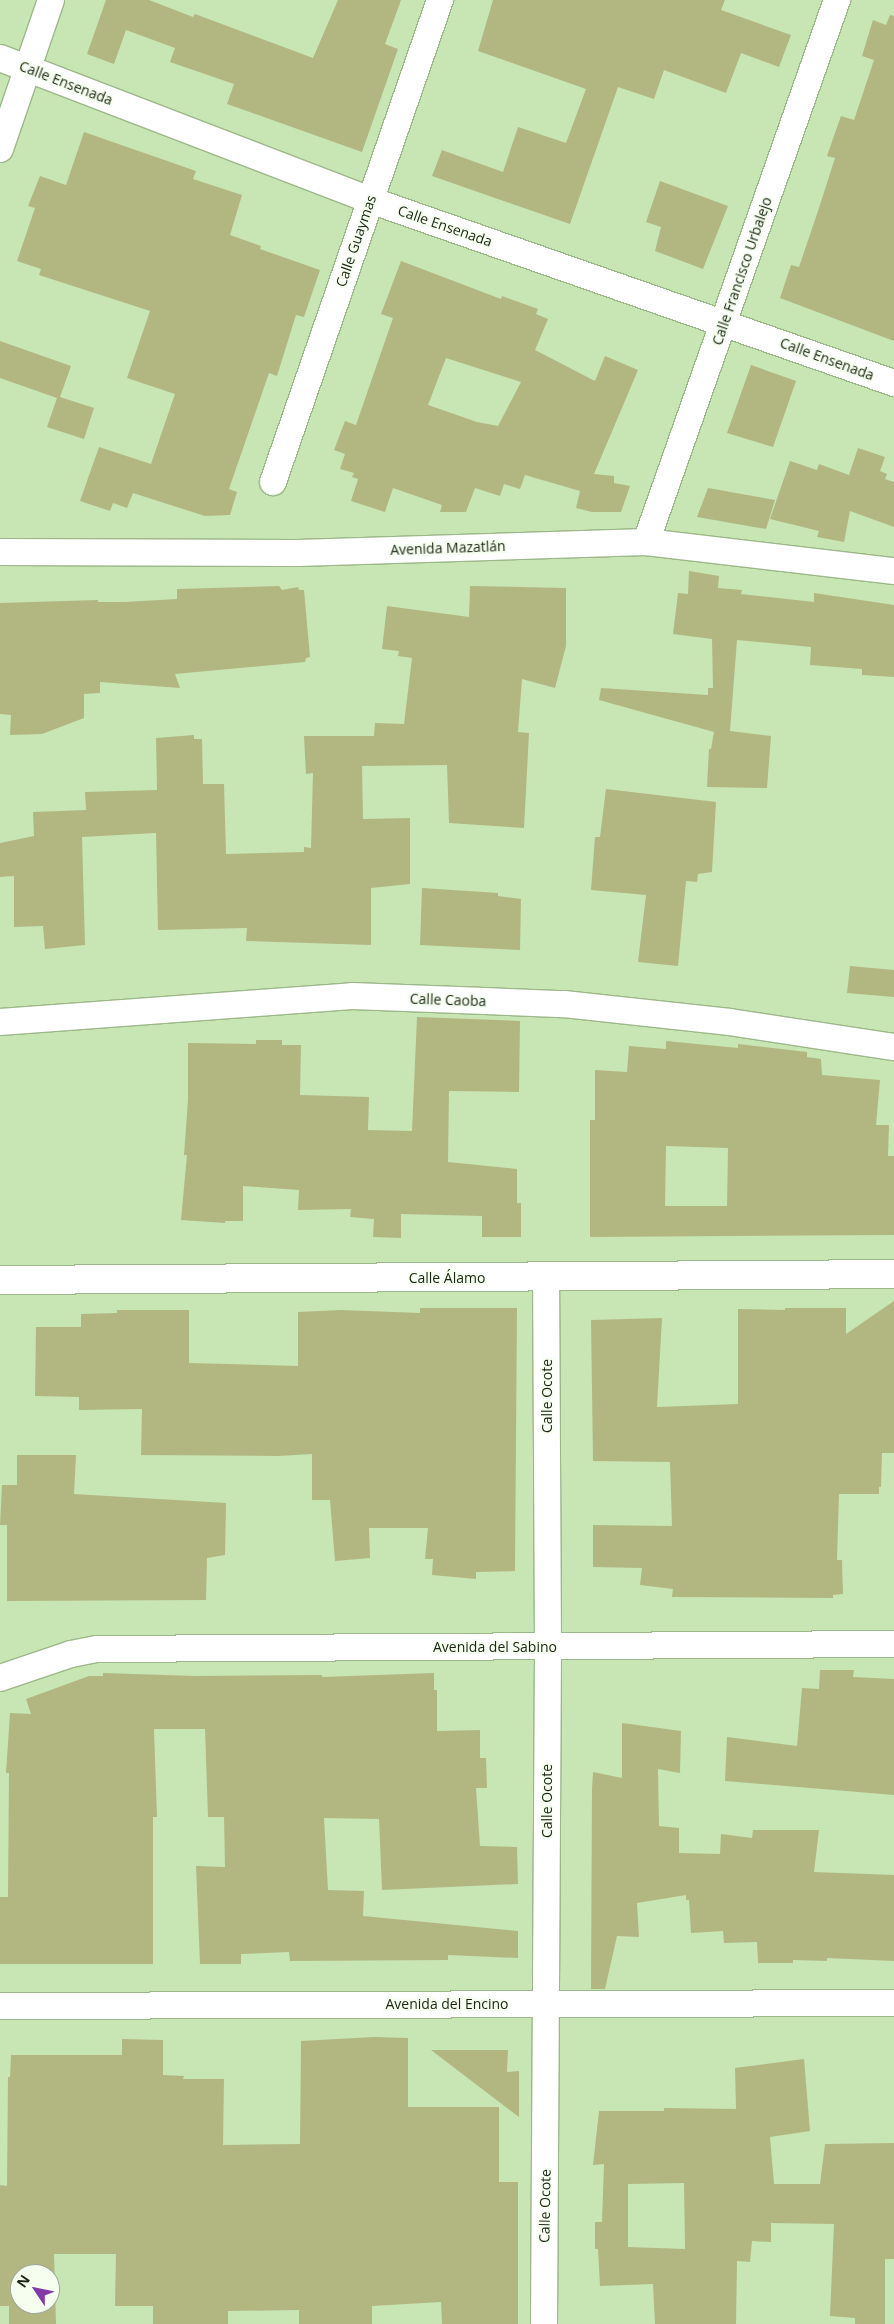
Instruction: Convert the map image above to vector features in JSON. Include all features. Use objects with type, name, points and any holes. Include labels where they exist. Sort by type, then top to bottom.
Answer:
[{"type":"main road","name":"Calle Álamo","points":[[0,1280],[894,1274]]},
{"type":"street","points":[[0,149],[51,0]]},
{"type":"street","name":"Calle Guaymas","points":[[273,482],[440,0]]},
{"type":"street","name":"Calle Francisco Urbalejo","points":[[646,542],[837,0]]},
{"type":"street","name":"Calle Ensenada","points":[[0,58],[370,200],[724,322],[894,383]]},
{"type":"street","name":"Avenida Mazatlán","points":[[0,552],[298,553],[646,542],[894,571]]},
{"type":"street","name":"Calle Caoba","points":[[0,1022],[352,996],[564,1004],[730,1022],[894,1047]]},
{"type":"street","name":"Calle Ocote","points":[[544,2324],[548,1646],[546,1277]]},
{"type":"street","name":"Avenida del Sabino","points":[[0,1678],[71,1654],[96,1649],[894,1644]]},
{"type":"street","name":"Avenida del Encino","points":[[0,2006],[894,2003]]},
{"type":"building","points":[[106,0],[149,0],[193,17],[195,14],[313,58],[338,0],[401,0],[385,44],[398,49],[362,152],[227,104],[234,84],[170,62],[175,48],[126,30],[114,64],[87,54]]},
{"type":"building","points":[[493,0],[725,0],[721,10],[791,35],[779,67],[741,53],[726,93],[664,70],[654,99],[618,87],[570,224],[432,176],[442,150],[503,172],[518,127],[566,143],[586,89],[478,51]]},
{"type":"building","points":[[890,15],[894,16],[894,341],[780,298],[791,265],[799,267],[819,208],[835,158],[827,156],[841,116],[854,120],[874,60],[862,56],[873,20],[886,25]]},
{"type":"building","points":[[84,132],[196,171],[193,179],[242,195],[230,235],[261,246],[260,249],[320,270],[304,317],[296,315],[277,376],[269,373],[229,489],[237,492],[230,515],[205,516],[133,493],[127,508],[113,503],[110,511],[80,501],[99,447],[151,464],[175,394],[127,378],[150,311],[39,275],[41,269],[17,261],[35,208],[28,206],[40,176],[66,185]]},
{"type":"building","points":[[660,181],[728,206],[703,269],[655,251],[661,227],[646,222]]},
{"type":"building","points":[[401,261],[501,299],[502,296],[538,309],[536,314],[548,319],[535,350],[595,381],[605,356],[638,370],[594,474],[614,476],[614,483],[630,486],[621,512],[592,512],[576,508],[580,491],[525,475],[520,489],[504,484],[500,496],[475,488],[466,512],[440,512],[442,505],[393,488],[385,512],[351,501],[358,479],[352,477],[354,473],[340,469],[345,454],[334,450],[345,421],[356,425],[393,318],[381,314]],"holes":[[[446,358],[521,382],[498,426],[477,422],[428,405]]]},
{"type":"building","points":[[0,341],[71,366],[60,397],[94,408],[84,439],[47,427],[57,398],[0,378]]},
{"type":"building","points":[[751,365],[796,381],[773,447],[727,433]]},
{"type":"building","points":[[858,448],[885,457],[880,471],[887,474],[885,479],[894,482],[894,527],[850,511],[844,542],[817,537],[819,531],[770,519],[790,461],[817,470],[819,464],[849,475]]},
{"type":"building","points":[[708,488],[775,500],[766,529],[697,517]]},
{"type":"building","points":[[689,571],[719,576],[718,588],[742,590],[741,594],[814,602],[814,593],[894,605],[894,677],[862,675],[862,669],[810,665],[811,647],[737,640],[730,731],[771,736],[767,788],[707,787],[709,749],[711,749],[714,732],[599,700],[601,688],[708,695],[708,688],[713,688],[712,639],[673,634],[678,593],[688,594]]},
{"type":"building","points":[[279,586],[282,590],[298,587],[299,590],[304,590],[310,657],[306,658],[305,662],[175,674],[180,688],[100,682],[100,693],[84,694],[84,718],[42,734],[10,735],[11,715],[0,714],[0,603],[98,600],[98,602],[125,602],[177,599],[177,589]]},
{"type":"building","points":[[470,586],[566,588],[566,646],[555,688],[522,679],[518,732],[529,733],[524,828],[449,823],[447,765],[362,766],[363,819],[410,818],[410,884],[371,888],[371,945],[246,941],[247,928],[158,930],[156,833],[82,837],[85,945],[45,949],[43,926],[14,927],[14,876],[0,877],[0,843],[34,836],[33,812],[86,810],[85,792],[157,790],[156,738],[194,735],[194,739],[202,739],[203,784],[224,784],[226,854],[304,852],[304,847],[311,848],[313,773],[306,774],[304,736],[374,736],[375,723],[404,724],[412,658],[398,656],[399,651],[382,649],[387,606],[469,617]]},
{"type":"building","points":[[606,789],[716,802],[712,872],[698,874],[697,882],[686,881],[678,966],[638,962],[646,895],[591,890],[595,837],[600,837]]},
{"type":"building","points":[[422,888],[498,893],[498,896],[521,899],[520,950],[420,945]]},
{"type":"building","points":[[850,966],[894,970],[894,997],[847,993]]},
{"type":"building","points":[[417,1017],[520,1021],[519,1092],[449,1091],[448,1162],[517,1169],[517,1203],[521,1203],[521,1237],[482,1237],[482,1216],[401,1214],[401,1238],[373,1237],[374,1219],[350,1217],[351,1209],[298,1210],[299,1190],[243,1186],[243,1221],[225,1221],[225,1223],[181,1220],[187,1155],[184,1155],[188,1100],[188,1043],[256,1044],[256,1040],[282,1040],[282,1045],[301,1045],[300,1095],[369,1097],[368,1130],[412,1131]]},
{"type":"building","points":[[666,1041],[738,1048],[738,1044],[807,1052],[807,1057],[821,1059],[822,1075],[880,1080],[876,1125],[889,1125],[888,1156],[894,1156],[894,1235],[590,1237],[590,1120],[595,1120],[595,1070],[627,1072],[629,1046],[666,1049]],"holes":[[[666,1146],[728,1148],[727,1206],[665,1206]]]},
{"type":"building","points":[[894,1301],[894,1453],[882,1453],[879,1494],[839,1494],[837,1560],[842,1560],[843,1594],[833,1595],[833,1598],[672,1597],[673,1589],[640,1585],[642,1568],[593,1567],[593,1525],[672,1526],[670,1462],[593,1461],[591,1320],[662,1318],[657,1407],[738,1404],[738,1309],[846,1308],[846,1334]]},
{"type":"building","points":[[420,1308],[517,1308],[515,1571],[476,1572],[476,1579],[432,1575],[433,1559],[425,1559],[428,1528],[369,1528],[370,1558],[335,1561],[330,1500],[312,1500],[312,1454],[278,1456],[141,1455],[142,1409],[79,1410],[79,1397],[35,1396],[36,1327],[81,1327],[81,1314],[117,1313],[117,1310],[189,1310],[189,1363],[298,1366],[298,1312],[341,1310],[420,1313]]},
{"type":"building","points":[[17,1455],[76,1455],[74,1494],[226,1503],[225,1555],[207,1558],[206,1600],[7,1601],[7,1525],[0,1525],[2,1485],[17,1485]]},
{"type":"building","points":[[820,1670],[854,1670],[853,1677],[894,1679],[894,1795],[725,1781],[727,1737],[797,1746],[802,1688],[819,1689]]},
{"type":"building","points":[[103,1673],[195,1676],[322,1675],[322,1677],[434,1673],[434,1690],[437,1690],[437,1731],[480,1730],[480,1758],[486,1758],[487,1788],[476,1788],[480,1846],[517,1847],[518,1884],[382,1890],[379,1819],[324,1818],[328,1890],[364,1891],[363,1916],[518,1931],[518,1958],[448,1955],[448,1960],[290,1961],[289,1952],[241,1954],[241,1964],[200,1964],[196,1866],[225,1867],[224,1817],[208,1817],[205,1729],[154,1729],[157,1817],[153,1817],[153,1964],[0,1964],[0,1897],[8,1897],[9,1773],[6,1773],[10,1713],[31,1714],[26,1699],[89,1676],[103,1676]]},
{"type":"building","points":[[622,1723],[681,1731],[680,1773],[658,1769],[659,1826],[679,1828],[679,1853],[720,1854],[721,1834],[752,1838],[753,1830],[819,1830],[814,1872],[894,1875],[894,1961],[827,1958],[827,1961],[793,1960],[793,1963],[758,1963],[757,1942],[724,1943],[723,1931],[691,1933],[689,1900],[686,1900],[686,1895],[637,1903],[639,1937],[617,1936],[605,1989],[591,1989],[593,1772],[622,1778]]},
{"type":"building","points":[[374,2037],[408,2038],[408,2107],[499,2107],[499,2182],[518,2182],[518,2324],[442,2324],[441,2302],[372,2306],[372,2324],[299,2324],[299,2310],[228,2311],[228,2324],[153,2324],[153,2306],[115,2306],[116,2254],[54,2254],[54,2264],[10,2264],[10,2314],[56,2314],[56,2324],[9,2324],[9,2306],[0,2306],[0,2185],[7,2186],[8,2077],[10,2077],[11,2055],[122,2055],[122,2039],[163,2040],[163,2075],[184,2076],[183,2079],[224,2079],[223,2145],[300,2144],[301,2041]]},
{"type":"building","points":[[431,2050],[508,2050],[507,2072],[519,2071],[519,2117]]},
{"type":"building","points":[[804,2059],[810,2131],[770,2137],[774,2184],[820,2184],[825,2144],[894,2143],[894,2259],[885,2259],[885,2324],[855,2324],[855,2318],[830,2316],[834,2224],[771,2223],[771,2242],[752,2241],[750,2262],[737,2261],[736,2324],[655,2324],[653,2284],[600,2286],[598,2249],[595,2249],[595,2222],[602,2222],[604,2164],[593,2165],[599,2111],[664,2111],[664,2108],[736,2109],[735,2068]],"holes":[[[684,2183],[685,2249],[628,2247],[628,2184]]]}]
